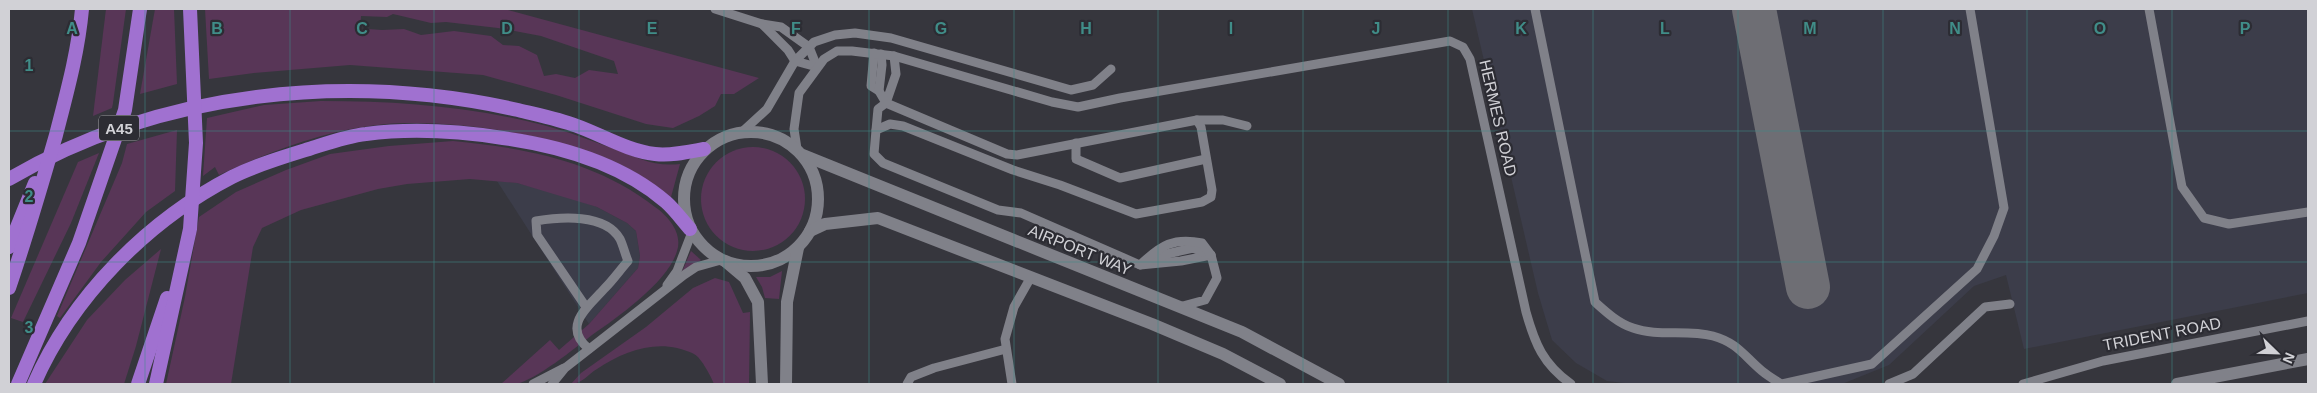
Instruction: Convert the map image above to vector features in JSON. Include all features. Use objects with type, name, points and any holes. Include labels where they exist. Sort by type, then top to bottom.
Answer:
[{"type":"highway","points":[[9,247],[66,104],[79,44],[82,9]]},
{"type":"highway","name":"A45","points":[[18,384],[79,243],[125,110],[140,9]]},
{"type":"highway","points":[[156,384],[190,229],[196,143],[190,9]]},
{"type":"highway","points":[[10,179],[71,146],[146,120],[207,104],[263,95],[374,92],[443,97],[492,104],[536,114],[576,125],[654,154],[704,150]]},
{"type":"highway","points":[[9,288],[35,212],[57,130]]},
{"type":"highway","points":[[34,384],[47,358],[88,298],[110,270],[158,225],[199,196],[233,177],[292,153],[365,134],[437,130],[521,140],[573,153],[622,173],[667,203],[691,231]]},
{"type":"highway","points":[[138,384],[190,229]]},
{"type":"street","points":[[724,261],[754,267],[778,261],[798,248],[810,232],[816,217],[819,200],[815,176],[800,152],[773,134],[743,131],[724,136],[704,150],[688,172],[683,204],[691,231],[706,250],[724,261],[745,278],[758,302],[762,384]]},
{"type":"street","name":"AIRPORT WAY","points":[[800,152],[1242,332],[1339,384]]},
{"type":"street","points":[[810,232],[826,224],[878,218],[1223,354],[1280,384]]},
{"type":"street","points":[[786,384],[784,368],[787,302],[798,248]]},
{"type":"street","points":[[2177,384],[2308,358]]},
{"type":"lane","points":[[715,9],[762,24],[781,27],[809,47],[817,67]]},
{"type":"lane","points":[[1535,9],[1595,302],[1613,318],[1633,328],[1652,331],[1690,331],[1714,336],[1742,350],[1762,371],[1781,384],[1872,364],[1977,269],[1994,236],[2004,208],[1970,9]]},
{"type":"lane","points":[[2149,9],[2182,187],[2204,218],[2229,224],[2308,212]]},
{"type":"lane","points":[[762,24],[788,50],[795,61],[817,67]]},
{"type":"lane","points":[[743,131],[767,109],[795,61],[814,42],[835,35],[855,33],[891,38],[1071,90],[1093,85],[1111,69]]},
{"type":"lane","name":"HERMES ROAD","points":[[800,152],[794,129],[799,93],[824,59],[837,51],[877,53],[894,56],[1052,102],[1078,107],[1113,99],[1440,41],[1457,43],[1470,59],[1526,312],[1536,344],[1547,361],[1571,384]]},
{"type":"lane","points":[[877,53],[882,65],[879,91],[886,103],[1007,154],[1017,155],[1197,120],[1223,120],[1247,126]]},
{"type":"lane","points":[[894,56],[896,74],[886,103],[878,109],[874,154],[883,163],[998,210],[1020,213],[1140,265],[1181,261],[1211,255]]},
{"type":"lane","points":[[876,130],[890,124],[903,126],[1014,170],[1136,214],[1202,202],[1211,197],[1212,190],[1201,127],[1197,120]]},
{"type":"lane","points":[[1076,143],[1076,159],[1120,178],[1206,159]]},
{"type":"lane","points":[[1014,170],[1017,155]]},
{"type":"lane","points":[[586,307],[537,235],[536,220],[554,218],[598,220],[619,237],[628,261],[586,307],[580,317],[576,331],[579,341],[590,349]]},
{"type":"lane","points":[[663,292],[677,271],[691,231]]},
{"type":"lane","points":[[1140,265],[1152,254],[1172,242],[1186,239],[1202,243],[1211,255],[1217,278],[1205,300],[1179,307]]},
{"type":"lane","points":[[533,384],[565,368],[696,267],[724,261]]},
{"type":"lane","points":[[1012,384],[1005,339],[1014,307],[1031,277]]},
{"type":"lane","points":[[1889,384],[1913,374],[1985,307],[2010,304]]},
{"type":"lane","name":"TRIDENT ROAD","points":[[2024,384],[2103,361],[2308,321]]},
{"type":"lane","points":[[907,384],[911,377],[934,368],[1006,349]]},
{"type":"lane","points":[[552,384],[565,368]]},
{"type":"shaded area","points":[[106,9],[126,9],[112,108],[93,116]]},
{"type":"shaded area","points":[[155,9],[174,9],[177,84],[140,94]]},
{"type":"shaded area","points":[[205,9],[504,9],[759,78],[734,94],[721,94],[715,106],[673,128],[646,124],[556,95],[483,75],[350,65],[254,73],[209,79]],"holes":[[[393,14],[431,23],[446,22],[498,28],[541,36],[614,61],[618,74],[589,70],[575,78],[556,74],[544,76],[537,55],[519,46],[503,45],[491,36],[454,31],[421,35],[404,29],[368,29],[360,31],[361,16],[387,17]]]},
{"type":"shaded area","points":[[1472,9],[2308,9],[2308,293],[2024,349],[2006,275],[1974,286],[1889,365],[1842,384],[1633,384],[1607,381],[1576,363],[1552,340],[1538,293]]},
{"type":"shaded area","points":[[321,101],[405,104],[487,113],[552,127],[646,161],[670,165],[680,164],[671,197],[629,169],[598,155],[570,146],[539,138],[475,127],[413,123],[364,127],[321,136],[279,150],[219,175],[215,167],[203,176],[207,118],[264,105]]},
{"type":"shaded area","points":[[177,130],[175,191],[146,212],[101,262],[60,318],[57,316],[122,163],[127,144]]},
{"type":"shaded area","points":[[453,141],[507,148],[559,159],[609,178],[632,191],[660,211],[669,220],[678,238],[677,251],[672,263],[664,275],[641,298],[555,363],[524,381],[514,384],[501,384],[550,340],[559,350],[589,324],[638,268],[640,256],[636,231],[627,223],[597,207],[517,183],[470,179],[407,184],[378,189],[301,210],[262,228],[253,247],[231,384],[166,384],[185,297],[199,217],[236,192],[286,170],[330,154],[389,146]]},
{"type":"shaded area","points":[[753,147],[773,151],[790,162],[801,179],[805,199],[801,219],[790,236],[773,247],[753,251],[733,247],[716,236],[705,219],[701,199],[705,179],[716,162],[733,151]]},
{"type":"shaded area","points":[[99,153],[71,223],[23,322],[11,318],[78,162]]},
{"type":"shaded area","points":[[497,181],[517,183],[566,196],[597,207],[627,223],[636,231],[640,256],[638,268],[589,324]]},
{"type":"shaded area","points":[[161,249],[136,346],[124,384],[45,384],[87,320],[125,280]]},
{"type":"shaded area","points":[[691,251],[701,260],[681,274]]},
{"type":"shaded area","points":[[782,271],[779,299],[765,298],[762,287],[756,277],[770,277]]},
{"type":"shaded area","points":[[715,278],[729,282],[743,313],[750,312],[749,384],[714,384],[701,360],[696,355],[677,348],[656,346],[636,350],[616,358],[594,371],[582,381],[571,384],[581,373],[646,327],[693,288]]},
{"type":"taxiway","points":[[1754,9],[1808,287]]}]
